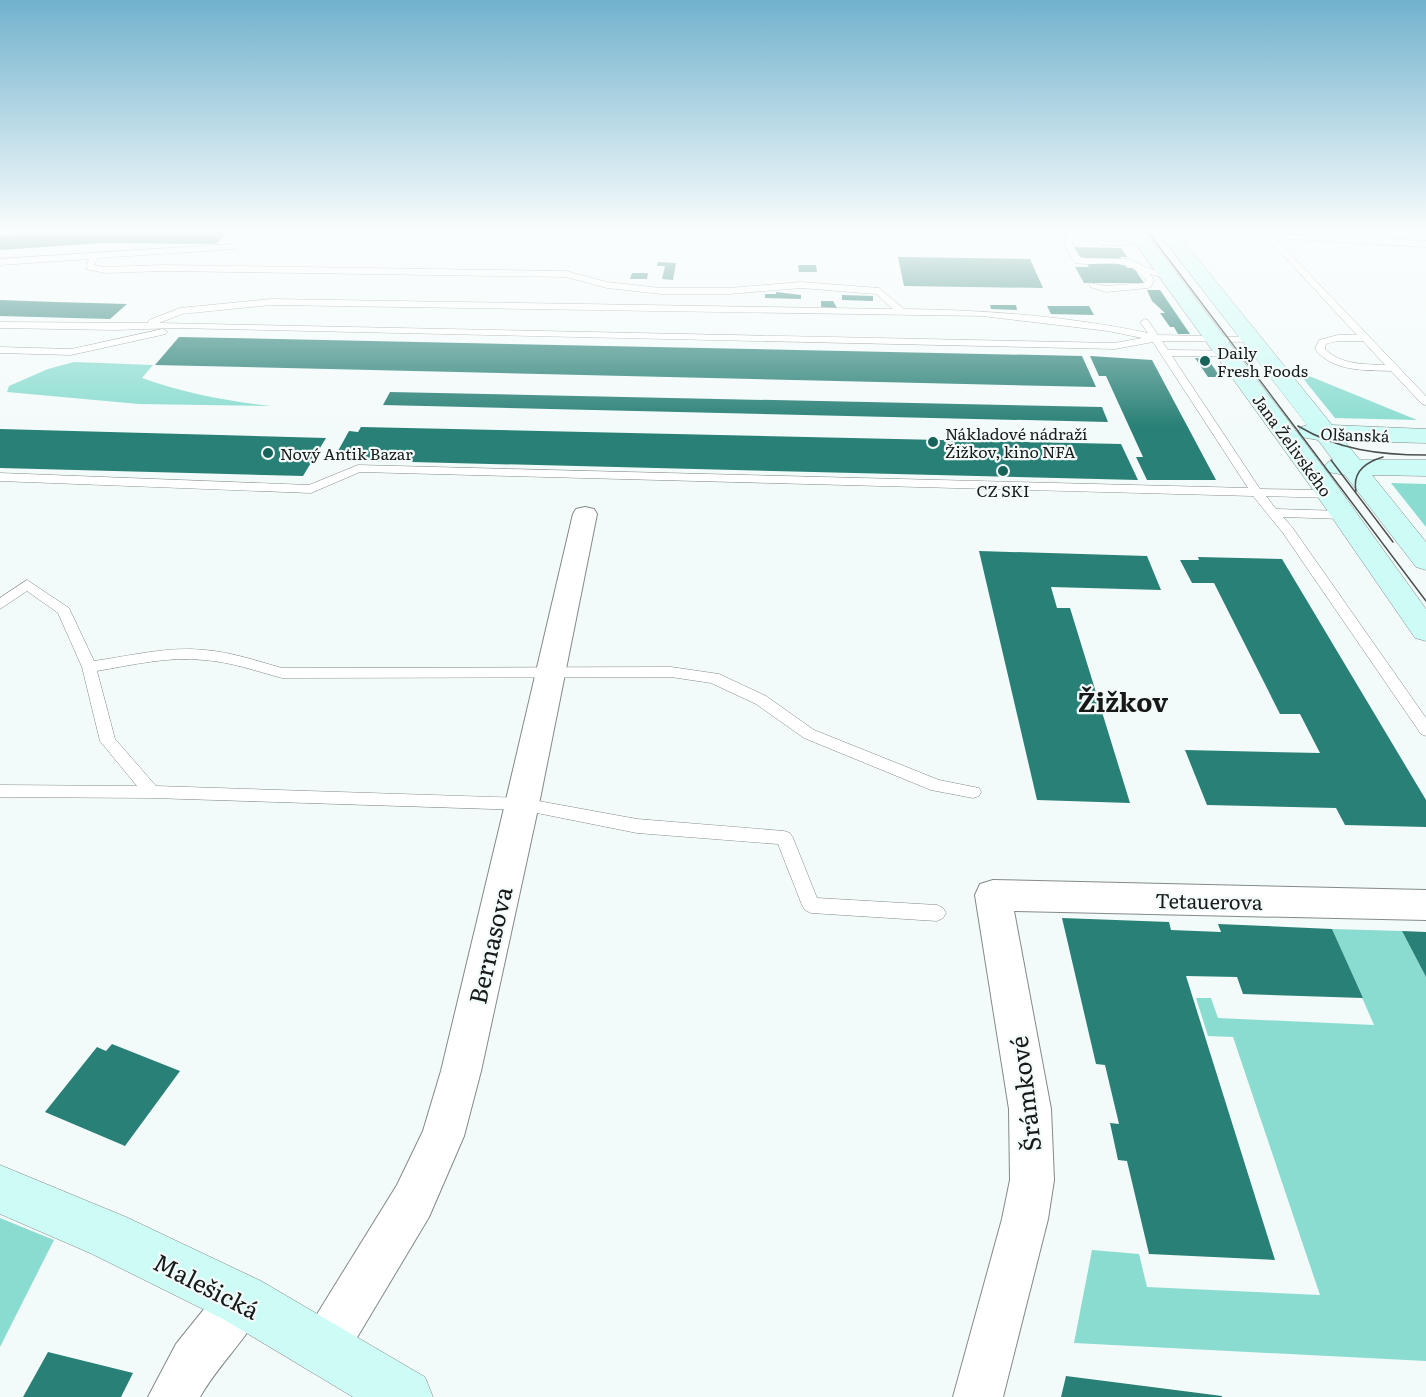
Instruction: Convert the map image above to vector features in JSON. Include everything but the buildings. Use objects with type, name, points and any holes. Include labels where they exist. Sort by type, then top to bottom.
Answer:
[{"type":"main road","name":"Jana Želivského","points":[[1185,297],[1309,465],[1426,631]]},
{"type":"main road","name":"Jana Želivského","points":[[1218,297],[1426,561]]},
{"type":"main road","name":"Olšanská","points":[[1284,432],[1426,436]]},
{"type":"main road","name":"Olšanská","points":[[1309,465],[1426,468]]},
{"type":"main road","name":"Malešická","points":[[0,1189],[108,1235],[242,1300],[405,1397]]},
{"type":"street","name":"Bernasova","points":[[323,1349],[413,1201],[443,1136],[522,804],[585,514]]},
{"type":"street","name":"Tetauerova","points":[[993,895],[1426,905]]},
{"type":"street","name":"Šrámkové","points":[[978,1397],[1026,1219],[1032,1180],[1030,1109],[993,895]]},
{"type":"street","points":[[174,1397],[193,1361],[242,1300]]},
{"type":"lane","points":[[886,297],[902,312]]},
{"type":"lane","points":[[1327,297],[1426,402]]},
{"type":"lane","points":[[145,325],[180,311],[271,303],[982,313],[1108,328],[1156,338],[1221,346],[1257,346]]},
{"type":"lane","points":[[1145,322],[1256,491],[1288,530],[1426,730]]},
{"type":"lane","points":[[0,325],[191,325],[1114,346],[1156,338]]},
{"type":"lane","points":[[0,350],[71,352],[191,325]]},
{"type":"lane","points":[[1365,338],[1328,339],[1322,342],[1320,349],[1329,357],[1352,365],[1394,368]]},
{"type":"lane","points":[[1166,353],[1221,346],[1257,346]]},
{"type":"lane","points":[[0,477],[311,489],[358,468],[1256,491],[1336,505]]},
{"type":"lane","points":[[1272,513],[1336,505]]},
{"type":"lane","points":[[0,605],[27,584],[64,611],[89,668],[108,741],[152,792]]},
{"type":"lane","points":[[89,668],[139,659],[192,654],[236,660],[282,673],[671,672],[714,678],[761,700],[809,734],[938,786],[973,792]]},
{"type":"lane","points":[[0,791],[152,792],[522,804],[638,826],[784,838],[811,905],[937,913]]},
{"type":"green space","points":[[74,362],[153,365],[142,378],[205,396],[271,406],[139,404],[7,392],[9,386],[48,369]]},
{"type":"green space","points":[[1297,371],[1417,420],[1335,418]]},
{"type":"green space","points":[[1391,483],[1426,484],[1426,527]]},
{"type":"green space","points":[[1332,929],[1402,931],[1426,977],[1426,1361],[1074,1343],[1092,1250],[1139,1254],[1147,1287],[1320,1295],[1233,1037],[1208,1036],[1196,998],[1211,998],[1218,1018],[1374,1025]]},
{"type":"green space","points":[[0,1218],[54,1240],[0,1347]]},
{"type":"tram line","points":[[1197,297],[1426,601]]},
{"type":"tram line","points":[[1298,426],[1328,441],[1360,450],[1426,455]]},
{"type":"tram line","points":[[1356,491],[1358,473],[1366,465],[1383,457]]},
{"type":"tram line","points":[[1331,460],[1393,542]]},
{"type":"place","name":"Daily Fresh Foods","points":[[1205,361]]},
{"type":"place","name":"Nákladové nádraží Žižkov, kino NFA","points":[[933,442]]},
{"type":"place","name":"Nový Antik Bazar","points":[[268,453]]},
{"type":"place","name":"CZ SKI","points":[[1003,471]]},
{"type":"district","name":"Žižkov","points":[[1123,700]]}]
